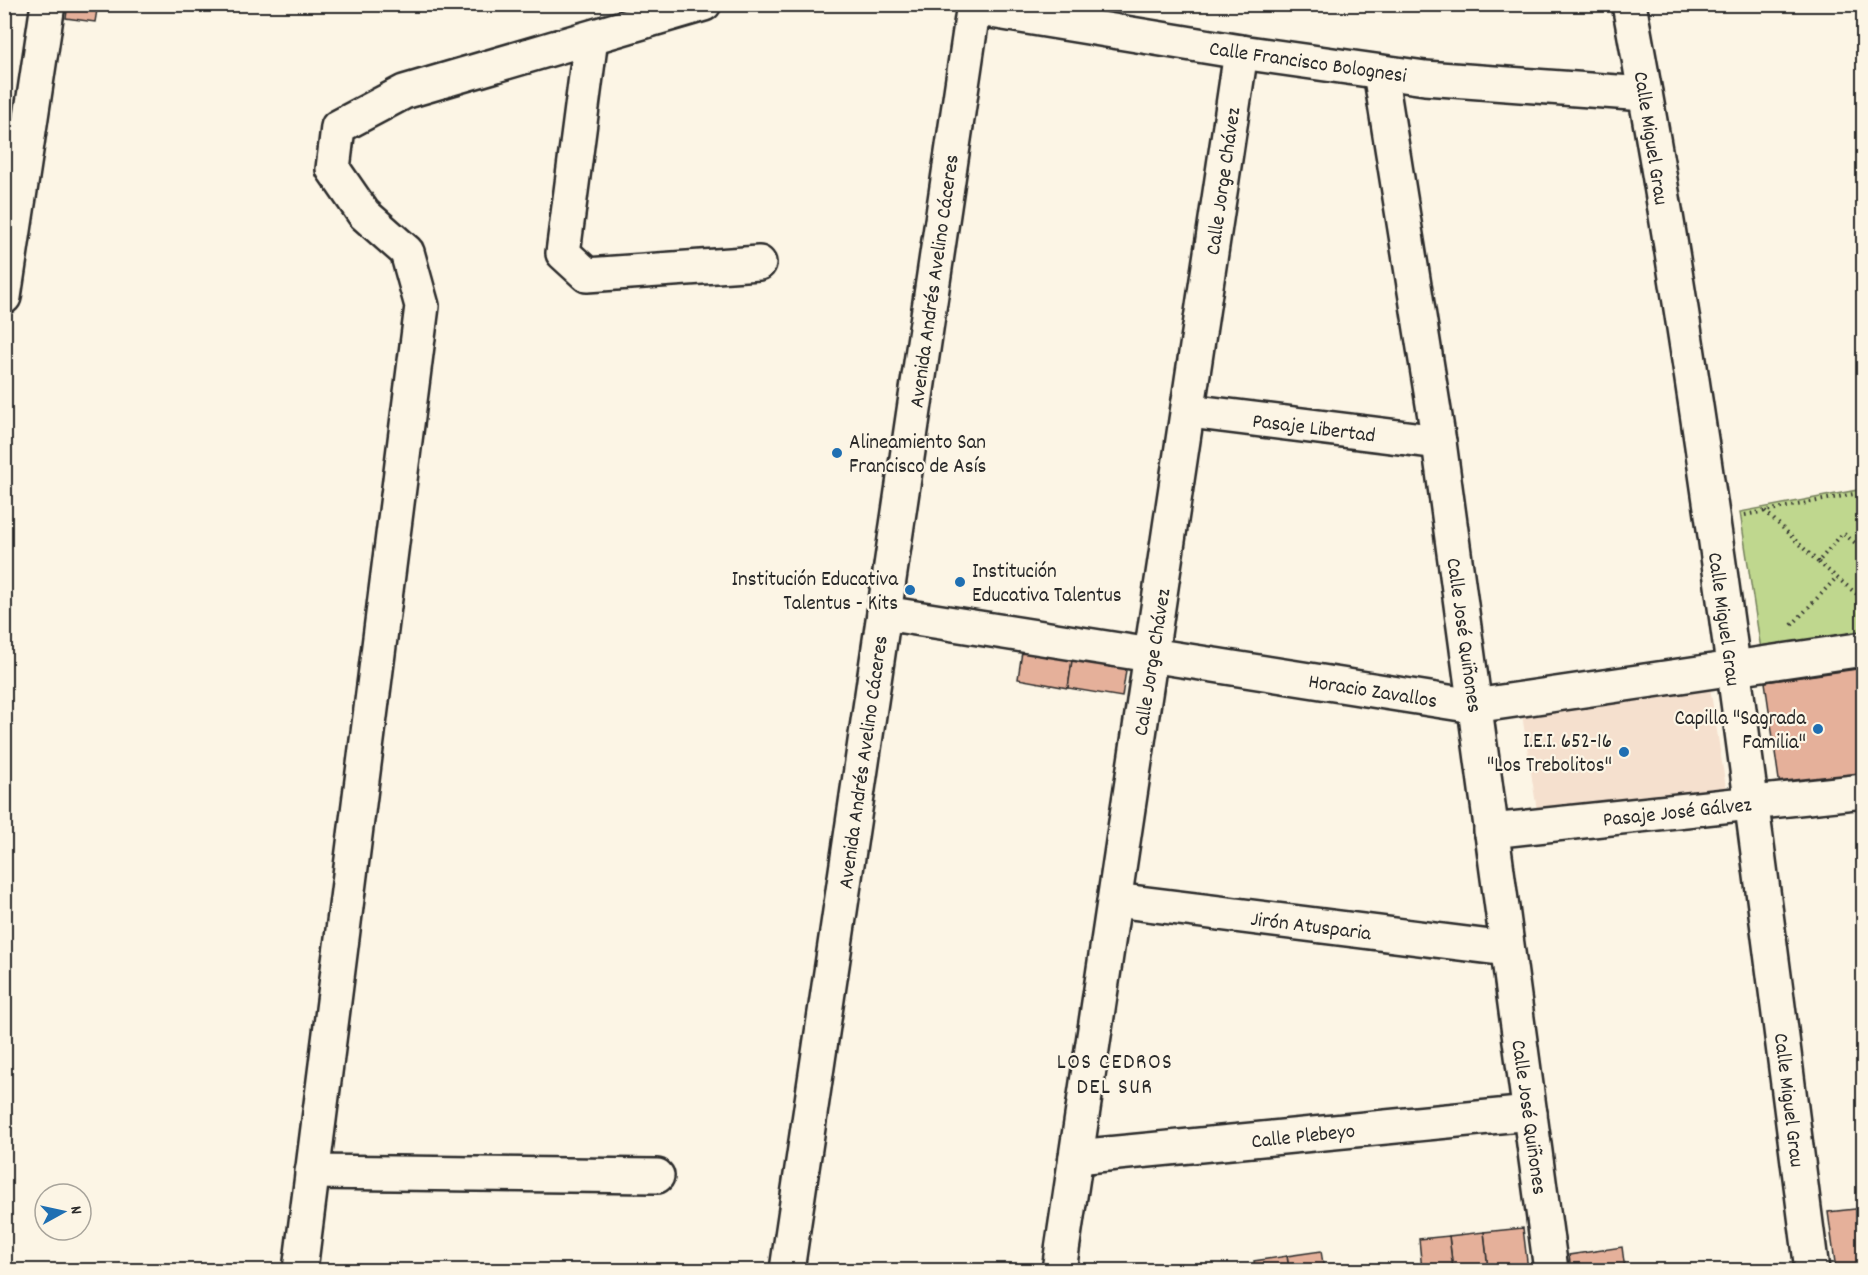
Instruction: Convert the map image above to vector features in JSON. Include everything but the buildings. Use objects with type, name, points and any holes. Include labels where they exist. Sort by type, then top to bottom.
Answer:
[{"type":"street","points":[[4,297],[10,221],[48,4]]},
{"type":"street","points":[[300,1270],[422,306],[407,252],[364,214],[333,169],[338,127],[404,92],[704,4]]},
{"type":"street","name":"Calle Miguel Grau","points":[[1629,4],[1646,94],[1712,522],[1812,1270]]},
{"type":"street","name":"Calle Francisco Bolognesi","points":[[973,6],[1241,52],[1425,78],[1646,94]]},
{"type":"street","name":"Avenida Andrés Avelino Cáceres","points":[[787,1270],[973,6]]},
{"type":"street","points":[[591,38],[563,253],[587,275],[759,263]]},
{"type":"street","name":"Calle Jorge Chávez","points":[[1059,1270],[1241,52]]},
{"type":"street","name":"Calle José Quiñones","points":[[1380,72],[1439,442],[1551,1270]]},
{"type":"street","name":"Pasaje Libertad","points":[[1189,411],[1439,442]]},
{"type":"street","name":"Horacio Zavallos","points":[[884,612],[1474,706],[1863,649]]},
{"type":"street","name":"Pasaje José Gálvez","points":[[1491,831],[1863,791]]},
{"type":"street","name":"Jirón Atusparia","points":[[1115,900],[1507,949]]},
{"type":"street","name":"Calle Plebeyo","points":[[1076,1157],[1530,1113]]},
{"type":"street","points":[[312,1172],[657,1176]]},
{"type":"path","points":[[1712,522],[1863,492]]},
{"type":"path","points":[[1765,511],[1818,562],[1863,600]]},
{"type":"path","points":[[1744,515],[1746,527]]},
{"type":"path","points":[[1818,562],[1843,533],[1863,550]]},
{"type":"shaded area","name":"I.E.I. 652-16 \"Los Trebolitos\"","points":[[1710,687],[1726,788],[1538,817],[1522,715]]},
{"type":"green space","points":[[1863,489],[1863,639],[1762,656],[1740,512]]},
{"type":"place","name":"Alineamiento San Francisco de Asís","points":[[837,453]]},
{"type":"place","name":"Institución Educativa Talentus","points":[[960,582]]},
{"type":"place","name":"Institución Educativa Talentus - Kits","points":[[910,590]]},
{"type":"place","name":"Capilla \"Sagrada Familia\"","points":[[1818,729]]},
{"type":"place","name":"I.E.I. 652-16 \"Los Trebolitos\"","points":[[1624,752]]},
{"type":"district","name":"LOS CEDROS DEL SUR","points":[[1115,1072]]}]
